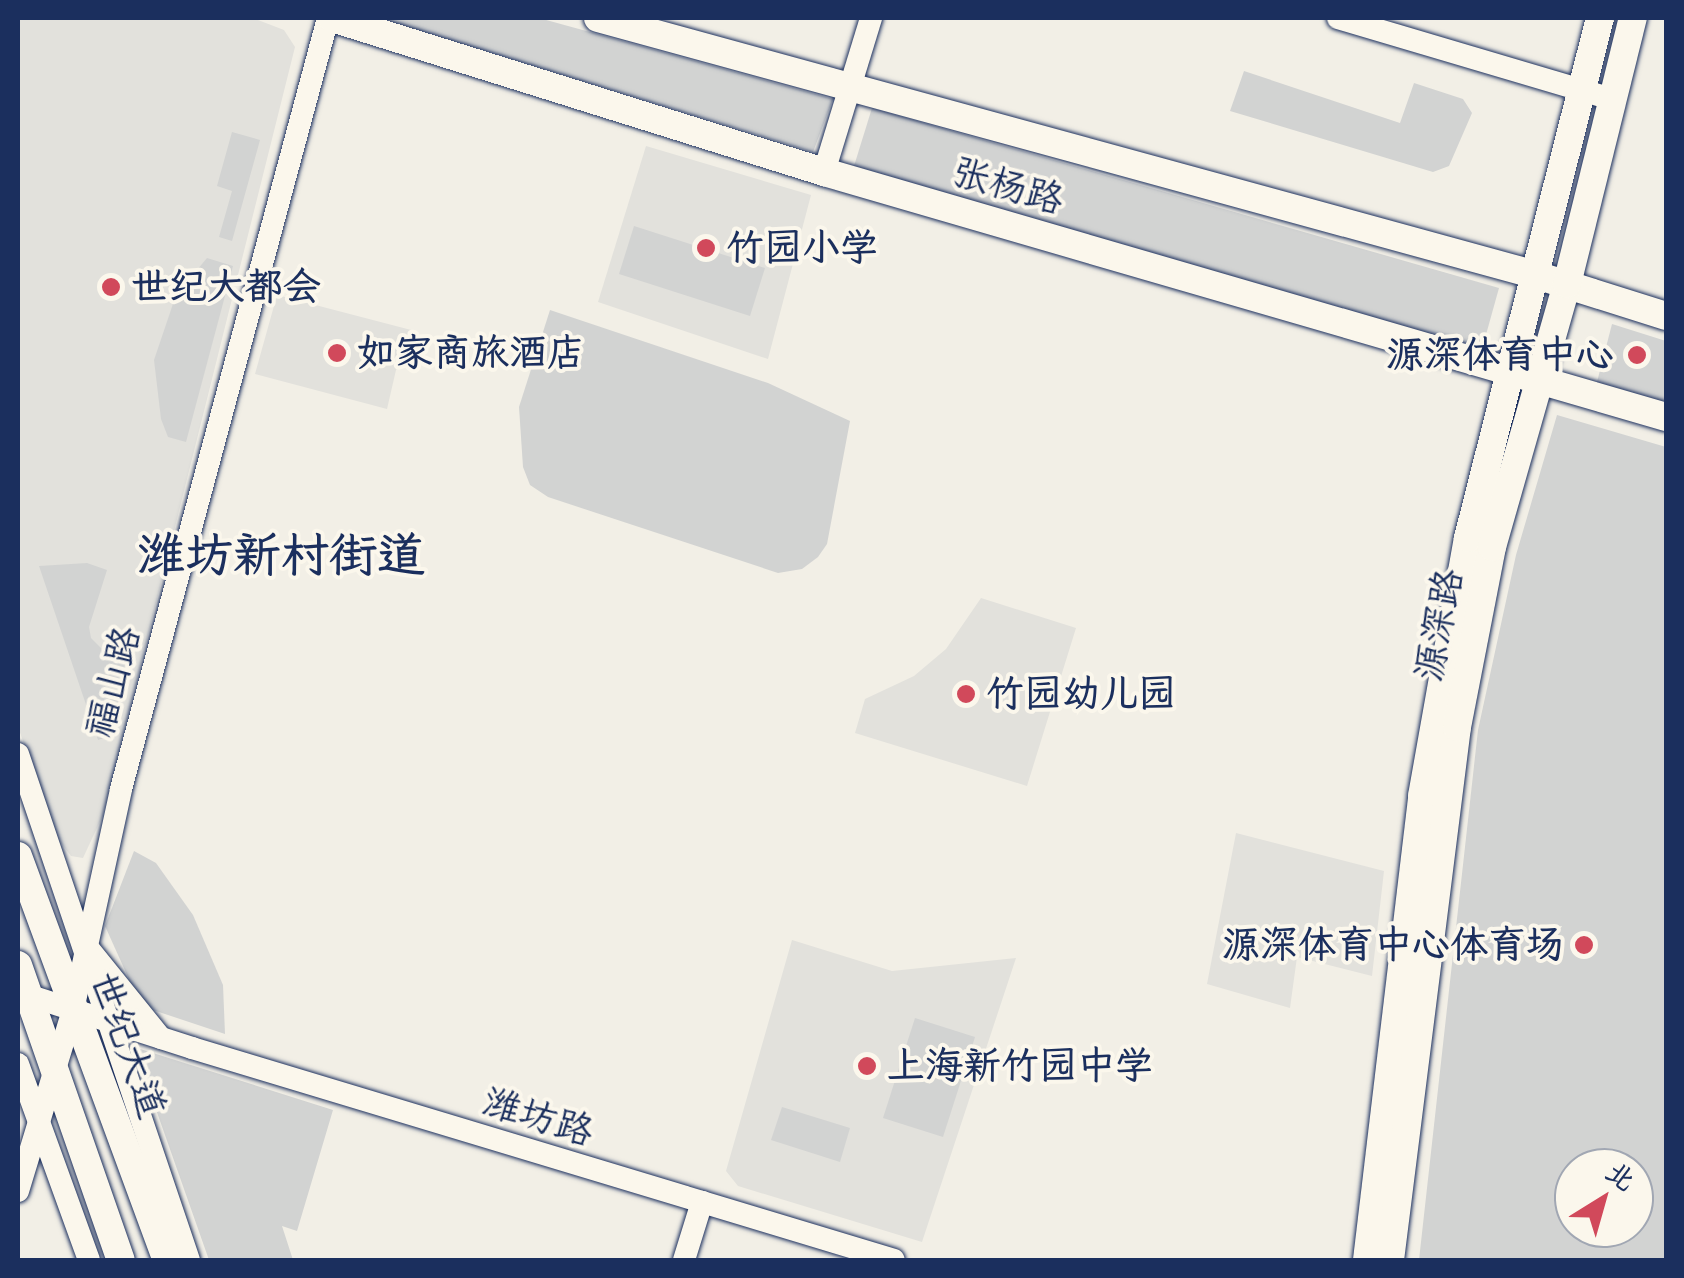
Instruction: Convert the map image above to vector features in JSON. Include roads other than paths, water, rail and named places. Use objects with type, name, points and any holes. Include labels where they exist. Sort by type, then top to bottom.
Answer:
[{"type":"main road","name":"张杨路","points":[[330,18],[824,172],[1666,417]]},
{"type":"main road","name":"张杨路","points":[[598,18],[1536,275],[1666,316]]},
{"type":"main road","name":"源深路","points":[[1390,1260],[1457,728],[1524,376],[1536,275],[1600,18]]},
{"type":"main road","name":"源深路","points":[[1367,1260],[1432,731],[1468,538],[1524,376],[1567,284],[1633,18]]},
{"type":"main road","name":"世纪大道","points":[[18,856],[167,1260]]},
{"type":"main road","name":"世纪大道","points":[[18,965],[22,993],[120,1260]]},
{"type":"street","name":"福山路","points":[[18,1190],[73,1010],[83,944],[120,789],[330,18]]},
{"type":"street","points":[[824,172],[871,18]]},
{"type":"street","points":[[1338,18],[1614,100]]},
{"type":"street","points":[[18,754],[83,944],[104,1020],[189,1260]]},
{"type":"street","points":[[18,844],[83,944],[161,1038]]},
{"type":"street","points":[[60,882],[98,892]]},
{"type":"street","name":"潍坊路","points":[[22,993],[894,1260]]},
{"type":"street","points":[[18,1064],[89,1260]]},
{"type":"street","points":[[684,1260],[702,1202]]},
{"type":"place","name":"竹园小学","points":[[706,248]]},
{"type":"place","name":"世纪大都会","points":[[111,287]]},
{"type":"place","name":"如家商旅酒店","points":[[337,353]]},
{"type":"place","name":"源深体育中心","points":[[1637,355]]},
{"type":"place","name":"竹园幼儿园","points":[[966,694]]},
{"type":"place","name":"源深体育中心体育场","points":[[1584,945]]},
{"type":"place","name":"上海新竹园中学","points":[[867,1066]]},
{"type":"district","name":"潍坊新村街道","points":[[281,555]]}]
